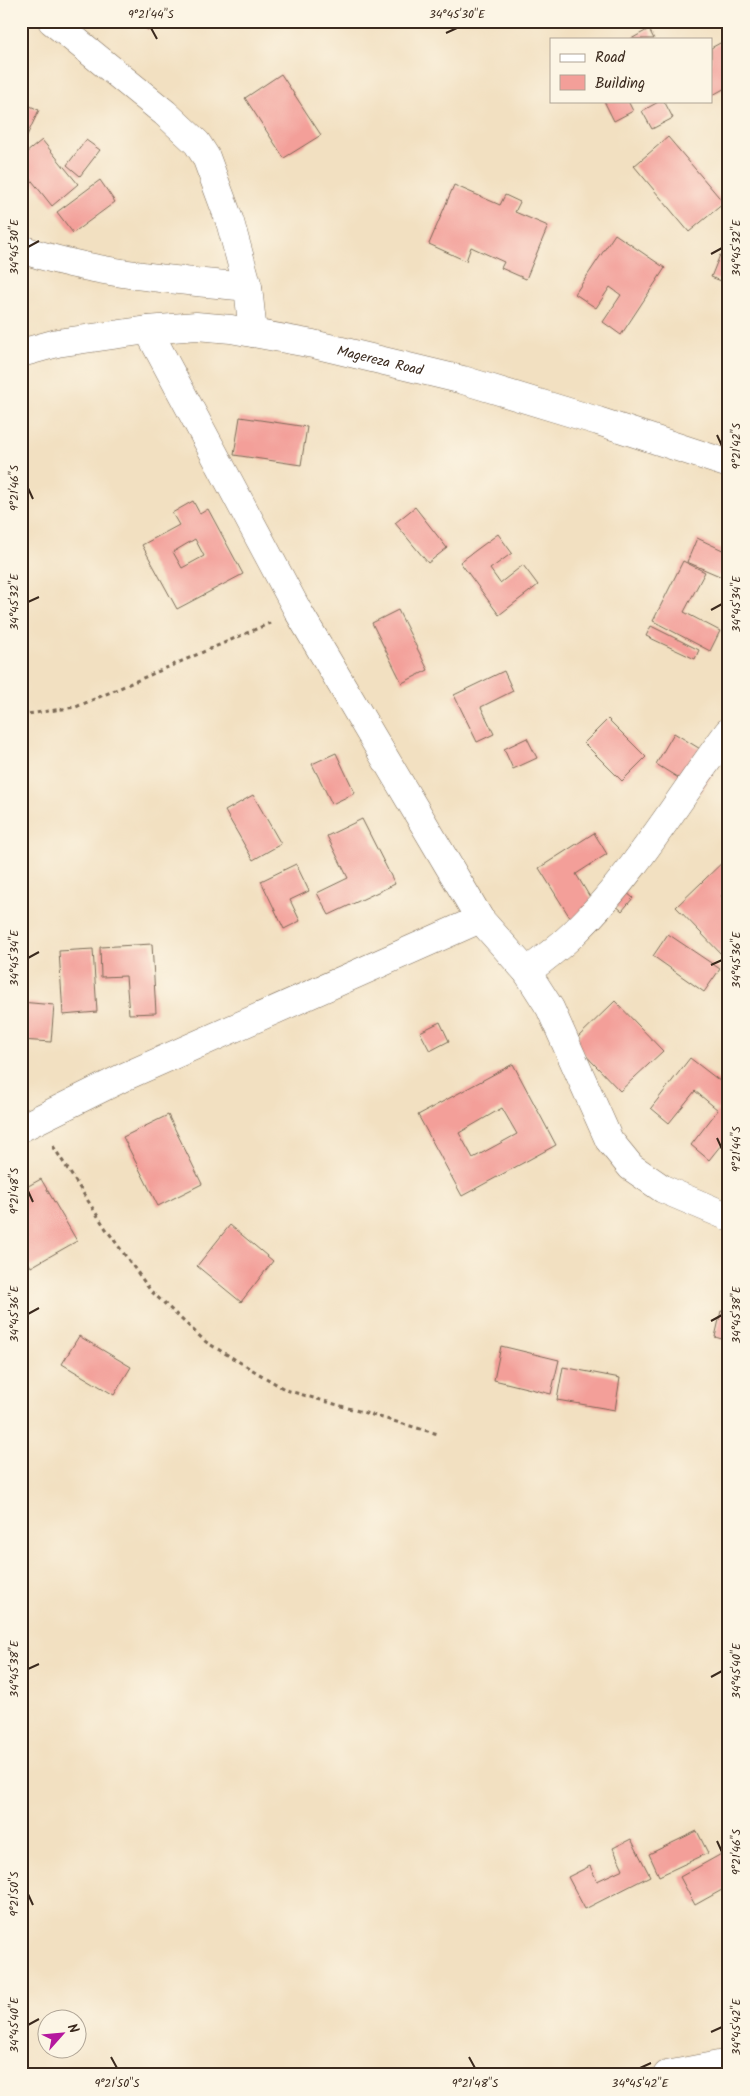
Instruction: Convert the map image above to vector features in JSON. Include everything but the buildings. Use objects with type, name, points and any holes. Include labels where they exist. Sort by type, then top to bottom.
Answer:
[{"type":"street","points":[[52,21],[165,113],[197,143],[206,157],[217,183],[248,287],[253,333]]},
{"type":"street","points":[[21,248],[72,263],[115,272],[248,287]]},
{"type":"street","name":"Magereza Road","points":[[21,353],[57,343],[148,330],[196,326],[253,333],[349,352],[463,380],[598,421],[729,464]]},
{"type":"street","points":[[148,330],[298,611],[480,919],[527,972],[550,1008],[609,1140],[631,1167],[663,1189],[729,1217]]},
{"type":"street","points":[[527,972],[573,934],[611,892],[652,839],[729,731]]},
{"type":"street","points":[[29,1124],[132,1073],[480,919]]},
{"type":"street","points":[[666,2075],[729,2063]]},
{"type":"path","points":[[21,715],[76,707],[298,611]]},
{"type":"path","points":[[29,1124],[151,1291],[206,1342],[286,1390],[438,1434]]}]
